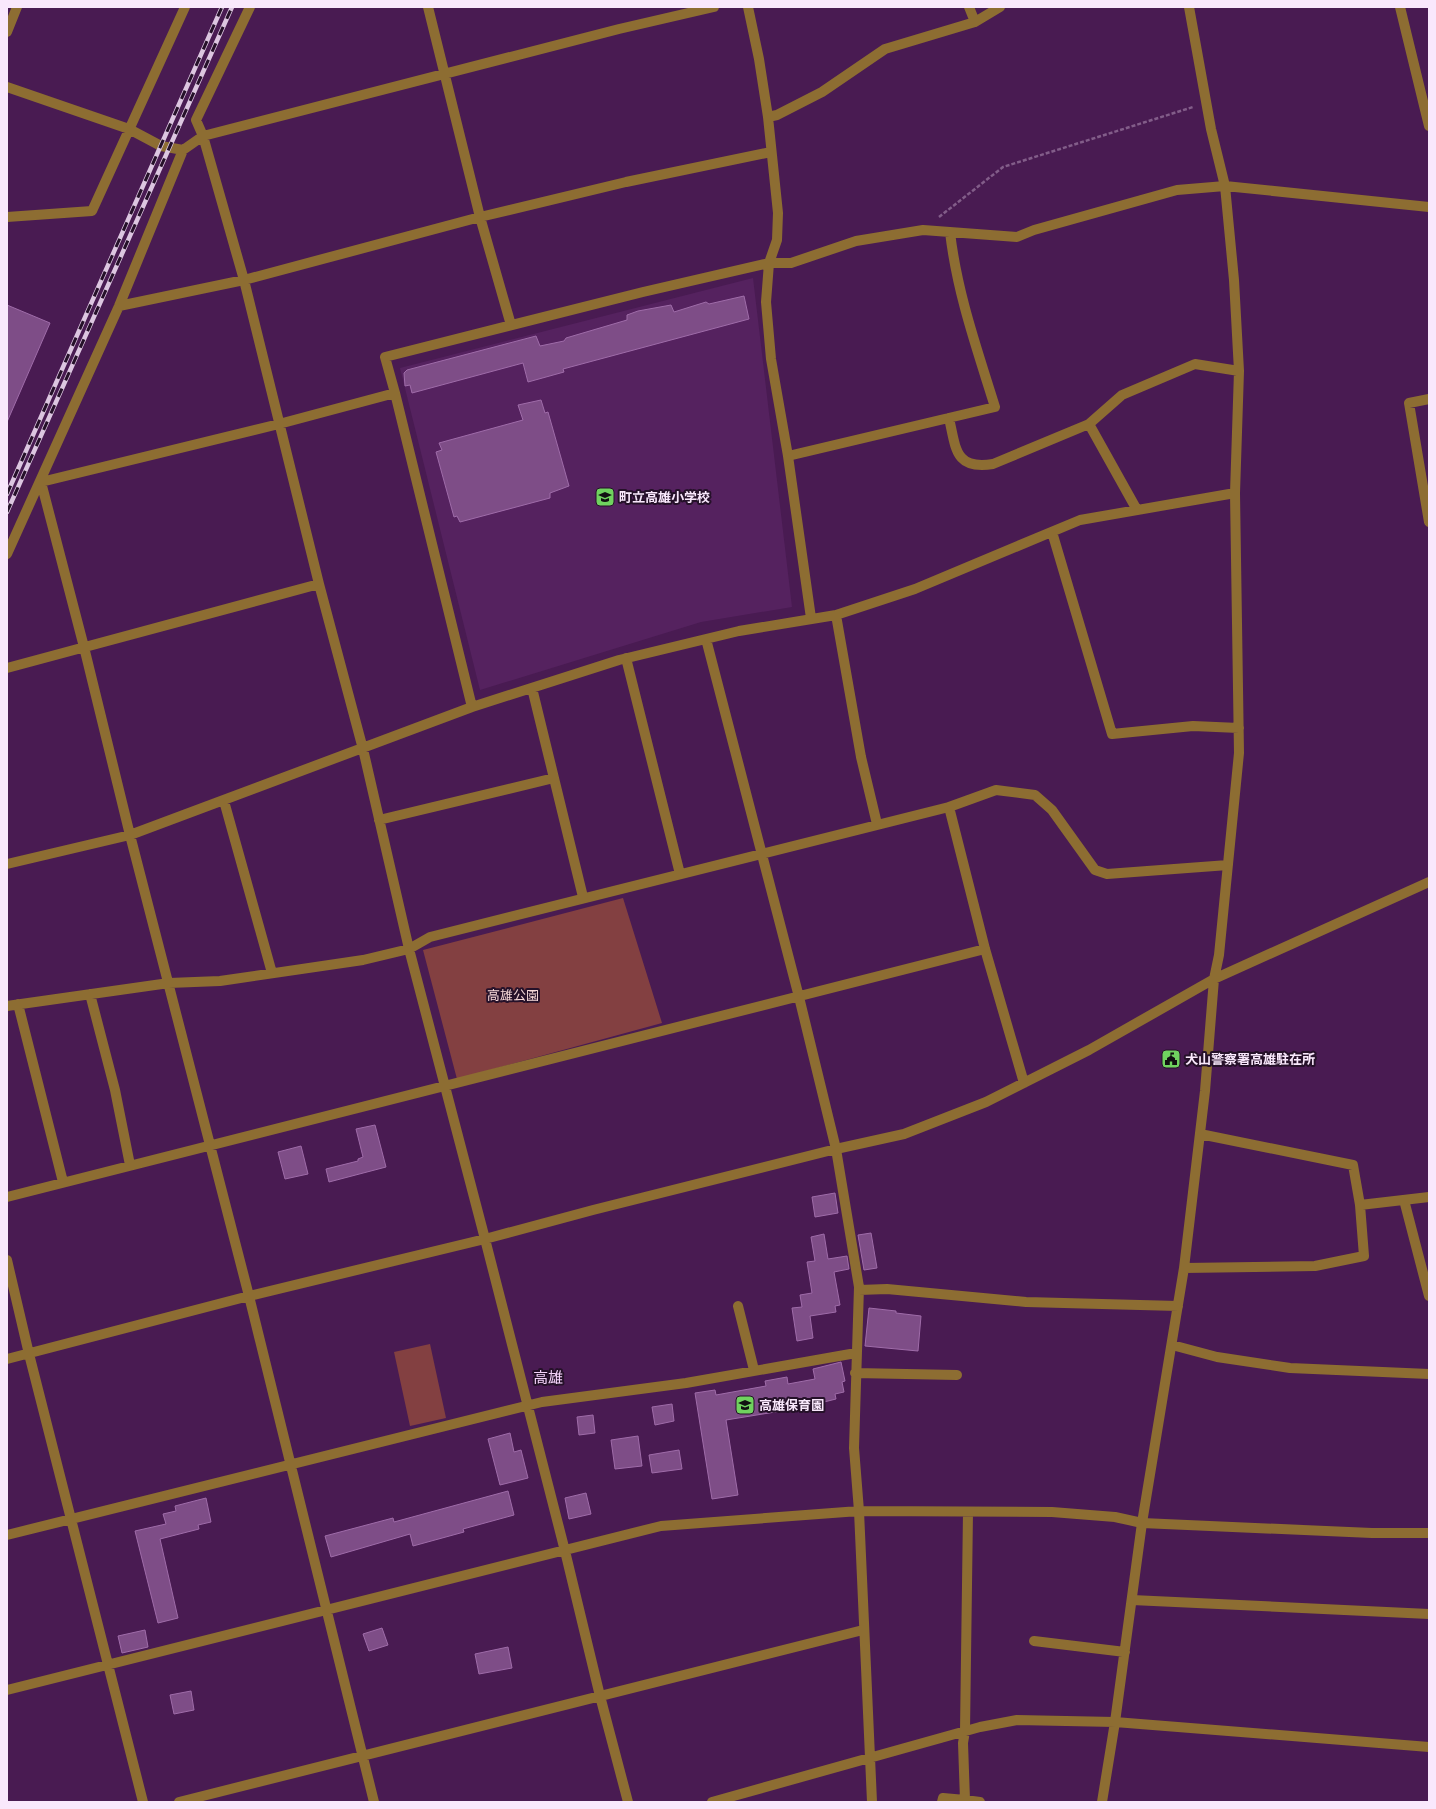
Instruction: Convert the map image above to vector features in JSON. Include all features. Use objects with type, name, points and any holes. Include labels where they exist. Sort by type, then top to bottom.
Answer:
[{"type":"street","points":[[7,32],[17,7]]},
{"type":"street","points":[[7,217],[92,211],[185,7]]},
{"type":"street","points":[[250,7],[196,120],[203,136],[244,280],[319,584],[362,749],[409,949],[446,1086],[628,1802]]},
{"type":"street","points":[[428,7],[446,74],[480,217],[511,325]]},
{"type":"street","points":[[7,554],[41,482],[118,306],[183,150],[203,136],[619,29],[714,7]]},
{"type":"street","points":[[748,7],[759,59],[768,117],[778,213],[777,240],[769,263],[766,302],[771,359],[788,456],[811,618]]},
{"type":"street","points":[[969,7],[975,22]]},
{"type":"street","points":[[768,117],[778,115],[822,92],[885,49],[975,22],[1000,7]]},
{"type":"street","points":[[1102,1802],[1116,1722],[1142,1523],[1184,1268],[1200,1134],[1214,979],[1219,955],[1239,753],[1235,493],[1239,370],[1234,280],[1225,186],[1206,102],[1189,7]]},
{"type":"street","points":[[1400,7],[1429,126]]},
{"type":"street","points":[[7,88],[129,129],[161,146],[183,150]]},
{"type":"street","points":[[118,306],[244,280],[480,217],[626,182],[771,152]]},
{"type":"street","points":[[472,707],[385,357],[642,292],[769,263],[791,263],[856,241],[923,230],[1017,237],[1034,230],[1177,190],[1225,186],[1429,207]]},
{"type":"street","points":[[788,456],[995,407],[966,316],[955,265],[950,232]]},
{"type":"street","points":[[949,418],[957,451],[966,463],[979,466],[993,464],[1089,424],[1122,395],[1195,364],[1239,370]]},
{"type":"street","points":[[41,482],[280,424],[395,393]]},
{"type":"street","points":[[1429,399],[1409,403],[1429,522]]},
{"type":"street","points":[[1089,424],[1136,510]]},
{"type":"street","points":[[41,482],[249,1296],[374,1802]]},
{"type":"street","points":[[7,864],[130,835],[472,707],[626,658],[706,639],[811,618],[836,615],[915,589],[1080,520],[1235,493]]},
{"type":"street","points":[[1052,532],[1112,734],[1193,726],[1239,728]]},
{"type":"street","points":[[7,668],[84,646],[319,584]]},
{"type":"street","points":[[836,615],[861,757],[877,824]]},
{"type":"street","points":[[706,639],[763,853],[836,1149],[859,1290],[855,1373],[854,1448],[872,1802]]},
{"type":"street","points":[[626,658],[680,874]]},
{"type":"street","points":[[532,688],[583,897]]},
{"type":"street","points":[[379,820],[554,778]]},
{"type":"street","points":[[7,1006],[169,983],[220,981],[363,960],[409,949],[430,937],[583,897],[949,807],[996,790],[1035,795],[1052,810],[1095,870],[1107,874],[1228,865]]},
{"type":"street","points":[[224,801],[272,973]]},
{"type":"street","points":[[949,807],[985,949],[1024,1083]]},
{"type":"street","points":[[7,1360],[249,1296],[485,1239],[593,1210],[836,1149],[904,1134],[986,1102],[1089,1050],[1214,979],[1429,882]]},
{"type":"street","points":[[7,1197],[985,949]]},
{"type":"street","points":[[90,994],[115,1090],[130,1165]]},
{"type":"street","points":[[18,1004],[63,1182]]},
{"type":"street","points":[[1184,1268],[1315,1266],[1364,1256],[1360,1205],[1353,1165],[1200,1134]]},
{"type":"street","points":[[1360,1205],[1429,1197]]},
{"type":"street","points":[[1404,1200],[1429,1296]]},
{"type":"street","points":[[7,1260],[29,1354],[144,1802]]},
{"type":"street","points":[[859,1290],[887,1290],[1026,1302],[1178,1306]]},
{"type":"street","points":[[738,1306],[754,1370]]},
{"type":"street","points":[[1172,1345],[1217,1357],[1290,1368],[1429,1374]]},
{"type":"street","points":[[7,1535],[527,1405],[686,1383],[856,1353]]},
{"type":"street","points":[[855,1373],[957,1375]]},
{"type":"street","points":[[7,1690],[327,1611],[661,1526],[858,1511],[1052,1512],[1115,1517],[1142,1523],[1372,1533],[1429,1533]]},
{"type":"street","points":[[964,1800],[963,1743],[965,1731],[968,1512]]},
{"type":"street","points":[[1132,1600],[1429,1614]]},
{"type":"street","points":[[180,1802],[863,1630]]},
{"type":"street","points":[[1034,1641],[1125,1652]]},
{"type":"street","points":[[712,1802],[965,1731],[999,1722],[1017,1720],[1116,1722],[1429,1747]]},
{"type":"street","points":[[942,1802],[942,1798],[980,1802]]},
{"type":"path","points":[[923,230],[1003,167],[1206,102]]},
{"type":"shaded area","name":"町立高雄小学校","points":[[753,278],[792,607],[701,622],[480,690],[400,368]]},
{"type":"green space","name":"高雄公園","points":[[623,898],[662,1023],[457,1079],[423,950]]},
{"type":"green space","points":[[430,1344],[446,1418],[410,1426],[394,1352]]},
{"type":"building","points":[[744,296],[749,319],[563,369],[564,372],[528,382],[523,363],[412,393],[410,385],[405,386],[404,373],[407,370],[536,336],[540,346],[564,341],[566,338],[627,320],[627,315],[638,311],[671,305],[674,312],[706,302],[709,304]]},
{"type":"building","points":[[7,305],[50,323],[7,422]]},
{"type":"building","points":[[541,400],[545,413],[548,412],[569,486],[550,493],[550,498],[460,522],[457,516],[454,517],[436,452],[442,450],[439,443],[523,420],[518,405]]},
{"type":"building","points":[[375,1125],[386,1167],[329,1182],[326,1169],[358,1161],[358,1159],[363,1157],[356,1129]]},
{"type":"building","points":[[301,1146],[308,1174],[285,1179],[278,1152]]},
{"type":"building","points":[[835,1193],[838,1213],[815,1217],[812,1197]]},
{"type":"building","points":[[871,1233],[877,1268],[864,1270],[858,1235]]},
{"type":"building","points":[[824,1234],[828,1259],[847,1256],[849,1269],[834,1272],[840,1305],[835,1306],[836,1312],[810,1316],[813,1338],[797,1341],[792,1308],[802,1307],[800,1295],[812,1293],[807,1262],[815,1261],[811,1237]]},
{"type":"building","points":[[869,1308],[921,1316],[918,1351],[865,1346]]},
{"type":"building","points":[[841,1362],[845,1381],[842,1382],[844,1392],[835,1394],[836,1399],[812,1406],[726,1420],[738,1495],[712,1499],[695,1393],[715,1390],[716,1395],[766,1386],[765,1381],[787,1377],[788,1384],[815,1379],[813,1369]]},
{"type":"building","points":[[672,1404],[674,1421],[655,1425],[652,1407]]},
{"type":"building","points":[[593,1415],[595,1433],[579,1435],[577,1417]]},
{"type":"building","points":[[510,1433],[514,1452],[521,1450],[528,1478],[500,1485],[488,1439]]},
{"type":"building","points":[[638,1436],[642,1466],[615,1469],[611,1440]]},
{"type":"building","points":[[679,1450],[682,1469],[652,1473],[649,1455]]},
{"type":"building","points":[[508,1491],[514,1515],[463,1529],[464,1532],[413,1546],[410,1534],[331,1557],[325,1536],[393,1518],[394,1522]]},
{"type":"building","points":[[586,1493],[591,1514],[569,1519],[565,1498]]},
{"type":"building","points":[[206,1498],[211,1522],[198,1525],[199,1529],[160,1539],[178,1618],[158,1623],[135,1531],[166,1524],[163,1514],[176,1511],[175,1506]]},
{"type":"building","points":[[382,1628],[388,1645],[369,1651],[363,1634]]},
{"type":"building","points":[[145,1630],[148,1647],[122,1653],[118,1636]]},
{"type":"building","points":[[508,1647],[512,1668],[479,1674],[475,1654]]},
{"type":"building","points":[[191,1691],[194,1710],[174,1714],[170,1695]]},
{"type":"railway","points":[[7,494],[222,7]]},
{"type":"railway","points":[[7,512],[232,7]]},
{"type":"place","name":"町立高雄小学校","points":[[605,497]]},
{"type":"place","name":"犬山警察署高雄駐在所","points":[[1171,1059]]},
{"type":"place","name":"高雄保育園","points":[[745,1405]]},
{"type":"district","name":"高雄","points":[[548,1378]]}]
